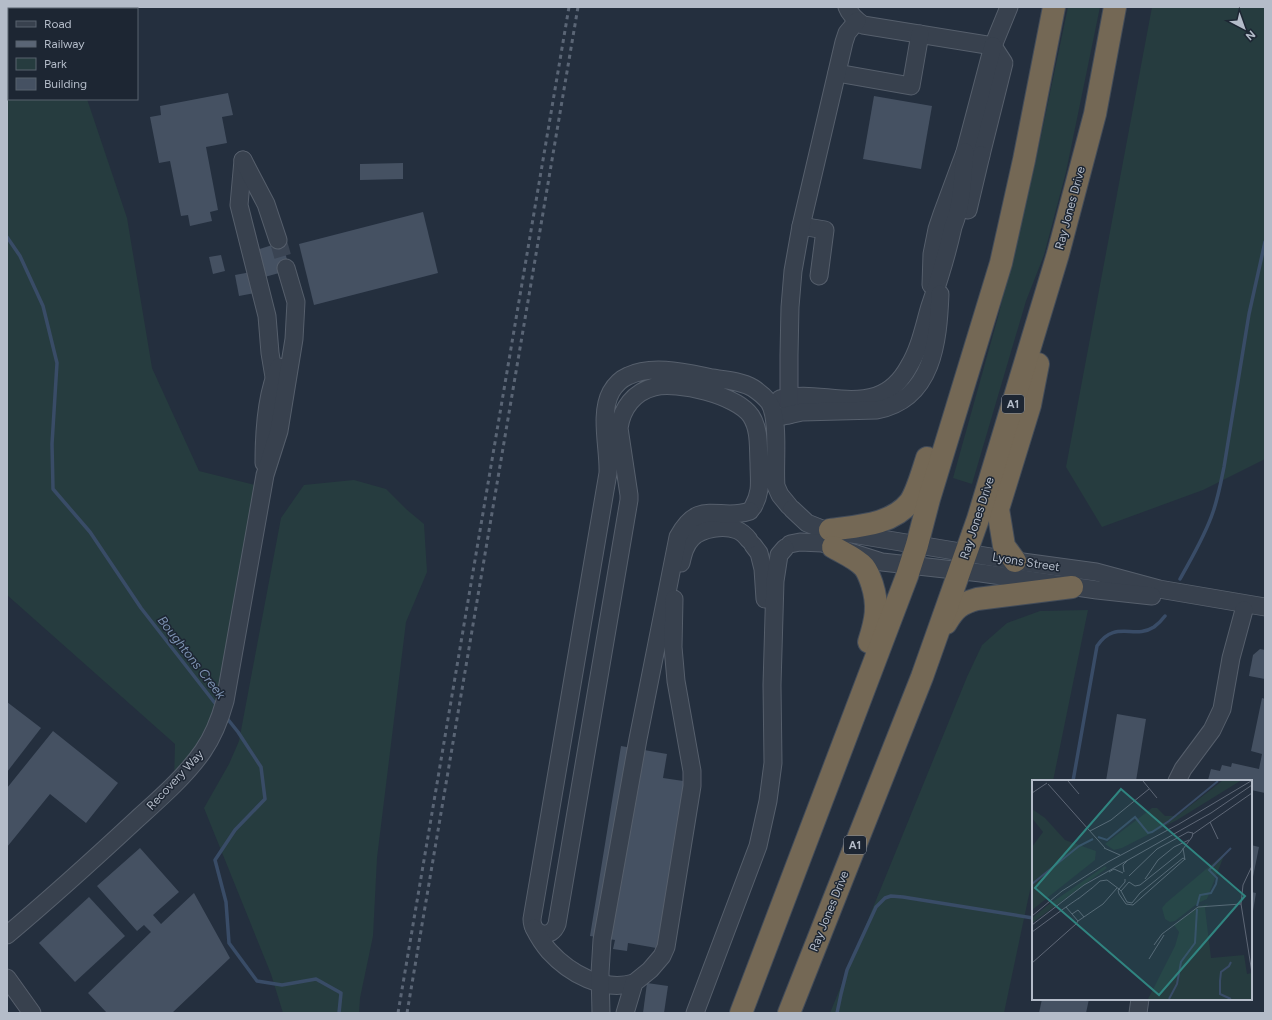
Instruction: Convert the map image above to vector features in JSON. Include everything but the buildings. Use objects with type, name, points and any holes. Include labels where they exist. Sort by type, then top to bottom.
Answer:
[{"type":"highway","points":[[741,1013],[914,555],[929,499],[1001,263],[1024,160],[1054,7]]},
{"type":"highway","name":"Ray Jones Drive","points":[[789,1013],[922,677],[978,519],[1058,254],[1095,114],[1116,7]]},
{"type":"highway","points":[[1015,561],[1004,546],[998,509],[1030,405],[1058,254]]},
{"type":"highway","points":[[826,790],[832,744],[874,625],[877,611],[875,594],[870,578],[864,568],[831,539],[874,524],[903,509],[911,500],[922,473],[974,316],[1001,263]]},
{"type":"highway","points":[[936,639],[954,610],[965,602],[977,599],[1072,587]]},
{"type":"street","points":[[846,7],[857,21],[863,24],[993,46]]},
{"type":"street","points":[[935,313],[947,252],[973,154],[993,46],[1009,7]]},
{"type":"street","points":[[778,412],[790,396],[790,307],[793,270],[801,226],[847,33],[857,21]]},
{"type":"street","points":[[837,73],[911,86],[920,34]]},
{"type":"street","points":[[790,396],[819,396],[842,400],[877,395],[894,385],[910,366],[935,313],[970,204],[973,154]]},
{"type":"street","points":[[751,416],[778,412],[877,410],[887,408],[898,403],[915,389],[927,372],[937,336],[932,254],[934,241],[942,214],[973,154]]},
{"type":"street","points":[[272,242],[266,204],[243,160],[239,205],[267,316],[270,353],[277,388]]},
{"type":"street","points":[[801,226],[826,230],[820,276]]},
{"type":"street","points":[[277,388],[282,360],[286,349],[287,334],[281,270]]},
{"type":"street","points":[[778,412],[762,394],[753,388],[740,383],[674,371],[650,371],[629,375],[615,386],[608,401],[605,425],[608,469],[532,919],[534,928],[549,950],[573,971],[600,983],[620,986],[634,983],[650,970],[662,956],[666,947],[692,786],[692,771],[676,681],[673,647],[675,592],[682,556],[688,543],[697,534],[711,529],[728,528],[738,530],[760,550],[769,552],[777,551],[788,546]]},
{"type":"street","points":[[534,928],[538,933],[546,934],[553,931],[557,924],[629,495],[619,428],[620,419],[626,405],[637,395],[645,391],[658,386],[676,387],[718,395],[733,401],[747,411],[755,424],[758,438],[760,493],[745,526],[746,533],[759,553],[762,569],[772,685]]},
{"type":"street","name":"Recovery Way","points":[[7,935],[92,862],[164,793],[199,756],[213,735],[222,711],[265,475],[264,440],[277,388]]},
{"type":"street","name":"Lyons Street","points":[[778,412],[776,486],[780,496],[790,508],[807,523],[822,529],[831,539],[882,562],[914,555],[963,562],[1072,587],[1178,599],[1265,614]]},
{"type":"street","points":[[604,492],[612,484],[620,483],[626,488],[629,495]]},
{"type":"street","points":[[601,1013],[600,983],[604,932],[638,739],[678,536],[687,523],[696,516],[707,513],[740,514],[765,501],[773,500],[782,502],[790,508],[796,516],[798,524],[794,538],[779,555],[775,581],[772,685],[772,763],[765,821],[758,846],[695,1013]]},
{"type":"street","name":"Lyons Street","points":[[788,546],[800,542],[822,543],[831,539]]},
{"type":"street","name":"Lyons Street","points":[[963,562],[1015,561],[1096,572],[1159,589],[1265,607]]},
{"type":"street","points":[[1178,780],[1183,769],[1212,730],[1222,709],[1231,658],[1244,610]]},
{"type":"street","points":[[7,978],[32,1013]]},
{"type":"street","points":[[625,1013],[634,983]]},
{"type":"street","points":[[1138,1013],[1140,1000]]},
{"type":"green space","points":[[7,7],[65,7],[8,8],[8,100],[87,100],[127,218],[152,368],[199,471],[263,487],[225,701],[174,783],[175,744],[7,595]]},
{"type":"green space","points":[[1068,7],[1100,7],[1066,172],[1044,255],[1026,301],[972,484],[953,478],[998,317],[1034,169]]},
{"type":"green space","points":[[1152,7],[1265,7],[1265,459],[1203,490],[1102,527],[1066,467]]},
{"type":"green space","points":[[354,480],[386,489],[424,524],[427,572],[406,622],[377,858],[373,936],[360,998],[359,1013],[283,1013],[271,974],[204,808],[229,764],[239,741],[281,518],[304,485]]},
{"type":"green space","points":[[1088,610],[1053,780],[1032,780],[1032,881],[1004,1013],[830,1013],[967,677],[982,645],[1007,623],[1040,611]]},
{"type":"waterway","name":"Boughtons Creek","points":[[7,237],[20,256],[43,306],[57,363],[52,444],[53,489],[90,532],[141,608],[218,707]]},
{"type":"waterway","points":[[1180,579],[1206,530],[1218,496],[1249,314],[1265,242]]},
{"type":"waterway","points":[[1073,780],[1097,646],[1111,633],[1125,631],[1139,632],[1147,630],[1154,627],[1165,616]]},
{"type":"waterway","name":"Boughtons Creek","points":[[226,717],[238,732],[261,767],[265,799],[235,830],[215,860],[226,902],[229,943],[257,981],[282,985],[316,979],[341,993],[339,1013]]},
{"type":"waterway","points":[[837,1013],[847,970],[876,907],[885,898],[891,896],[903,897],[1032,918]]},
{"type":"tunnel","points":[[278,240],[286,268]]},
{"type":"railway","points":[[398,1013],[569,7]]},
{"type":"railway","points":[[407,1013],[578,7]]}]
